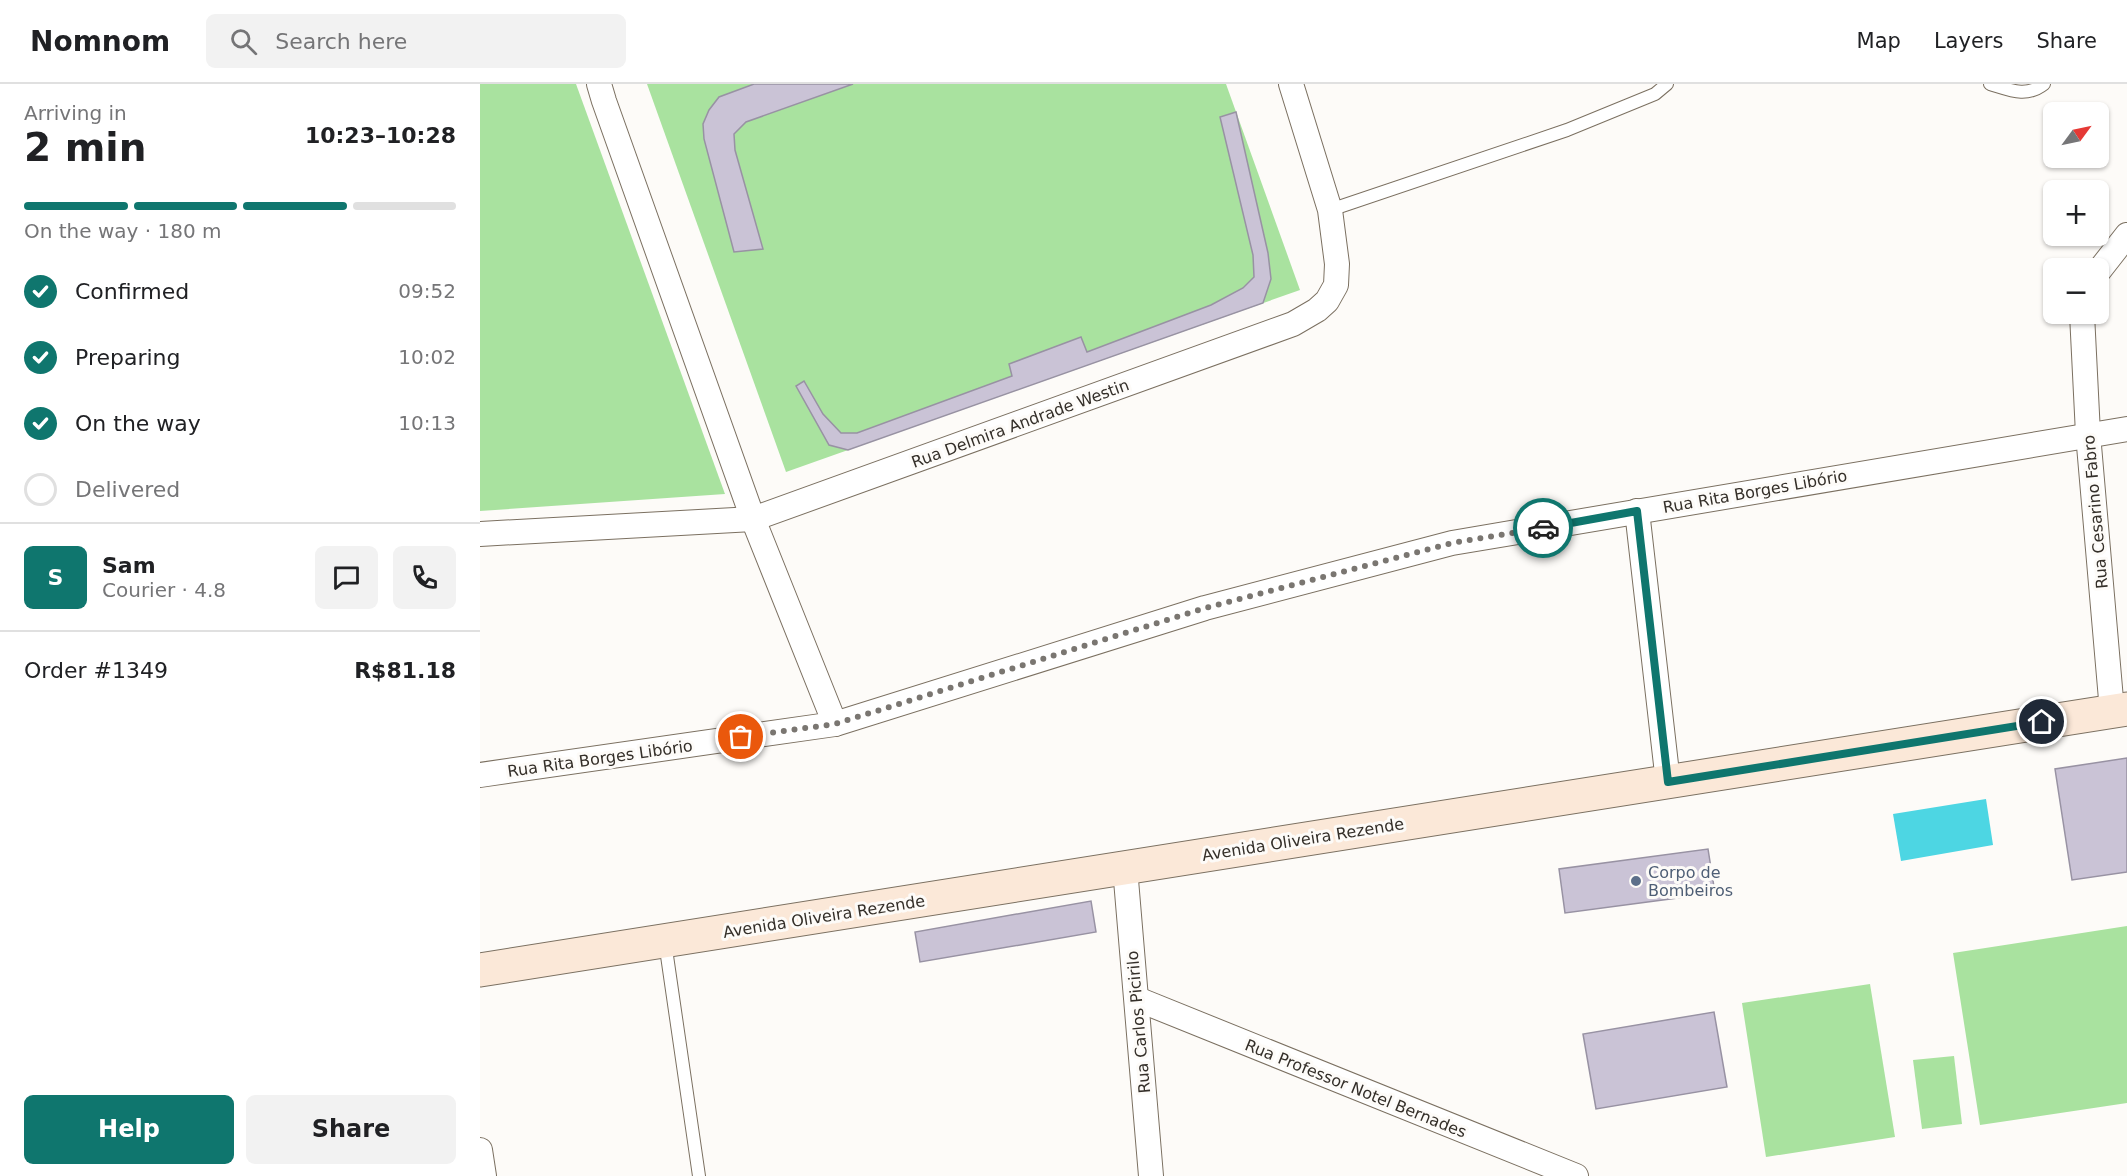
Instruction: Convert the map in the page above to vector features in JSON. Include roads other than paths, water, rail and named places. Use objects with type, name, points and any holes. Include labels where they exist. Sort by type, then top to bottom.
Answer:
[{"type":"main road","name":"Avenida Oliveira Rezende","points":[[480,970],[2119,710]]},
{"type":"street","points":[[599,84],[753,519],[835,724]]},
{"type":"street","name":"Rua Delmira Andrade Westin","points":[[480,534],[753,519],[1293,324],[1317,310],[1327,301],[1336,285],[1337,264],[1330,210],[1291,84]]},
{"type":"street","points":[[2109,258],[2127,235]]},
{"type":"street","name":"Rua Cesarino Fabro","points":[[2082,324],[2088,434],[2119,710]]},
{"type":"street","name":"Rua Rita Borges Libório","points":[[480,775],[835,724],[1216,605],[1452,543],[2127,429]]},
{"type":"street","points":[[1637,511],[1668,782]]},
{"type":"street","name":"Rua Carlos Picirilo","points":[[1125,868],[1151,1176]]},
{"type":"street","name":"Rua Professor Notel Bernades","points":[[1137,999],[1576,1176]]},
{"type":"street","points":[[480,1150],[484,1176]]},
{"type":"lane","points":[[1330,210],[1567,130],[1656,94],[1667,84]]},
{"type":"lane","points":[[1990,84],[2023,93],[2036,90],[2044,84]]},
{"type":"lane","points":[[665,941],[699,1176]]},
{"type":"water","points":[[1986,799],[1993,845],[1901,861],[1893,814]]},
{"type":"place","name":"Corpo de Bombeiros","points":[[1636,881]]}]
